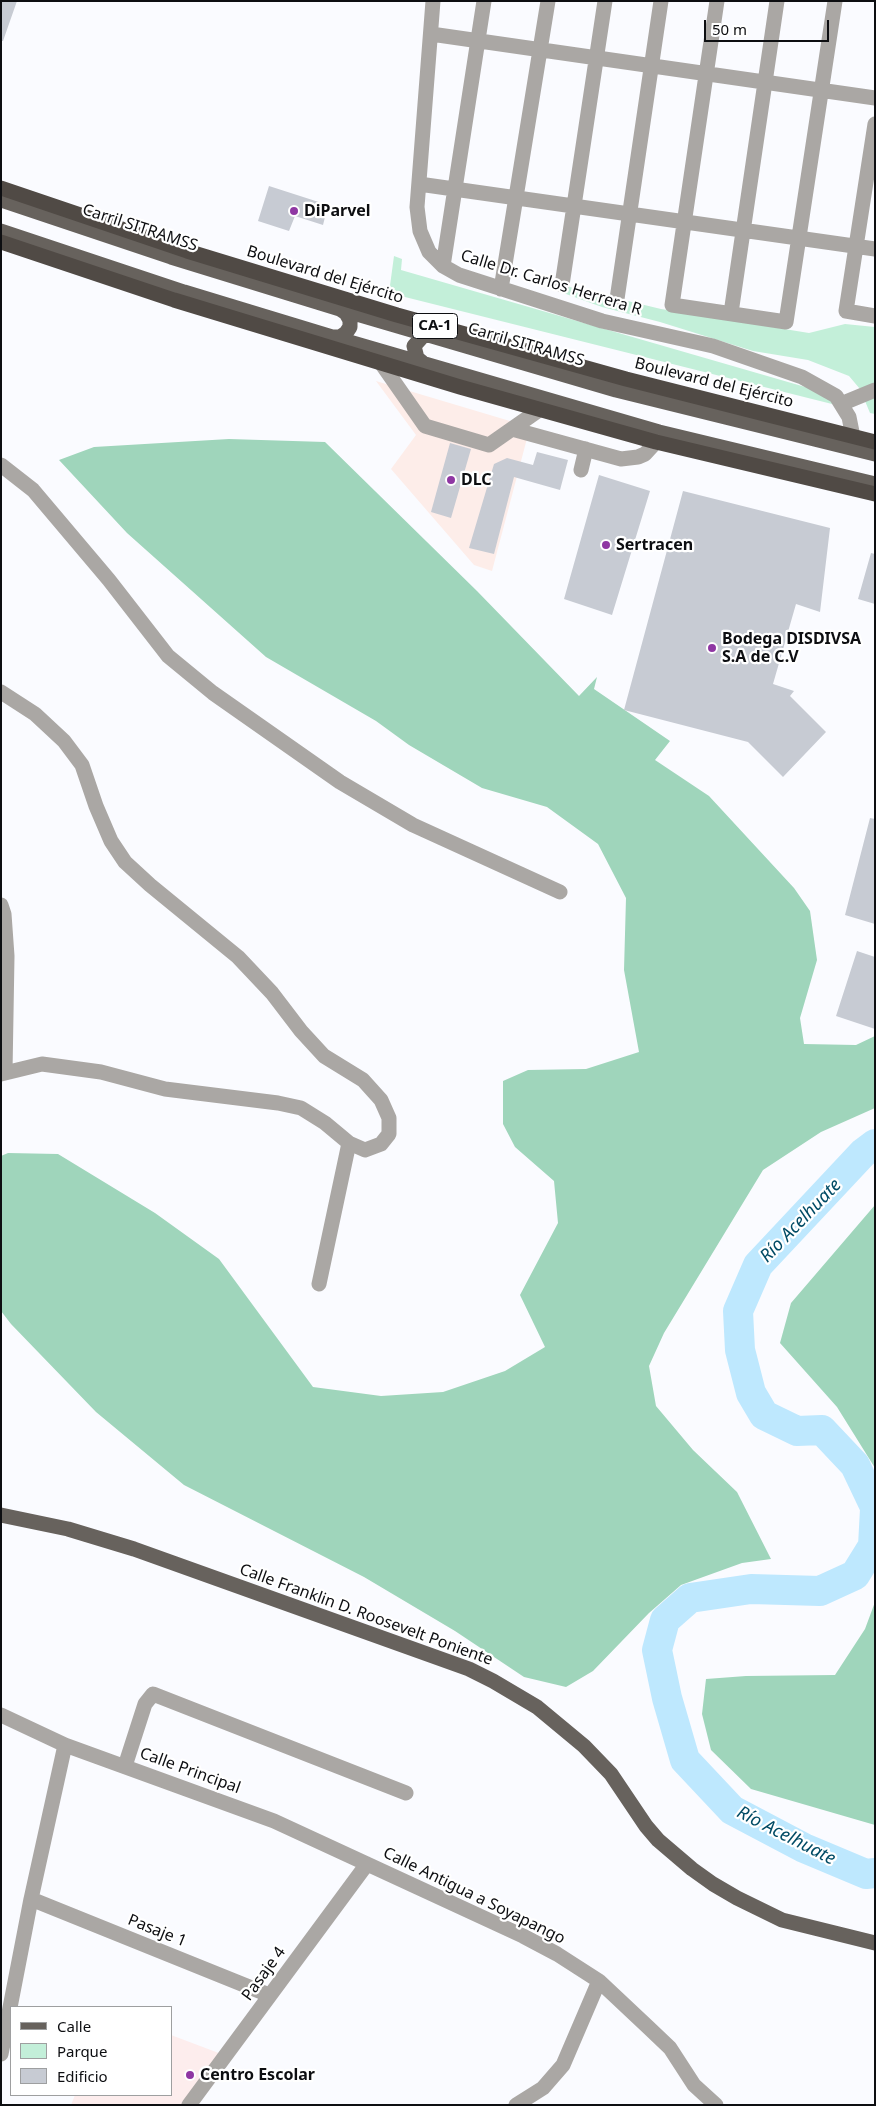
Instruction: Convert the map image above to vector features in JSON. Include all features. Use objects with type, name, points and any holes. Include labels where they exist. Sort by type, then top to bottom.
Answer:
[{"type":"highway","name":"Boulevard del Ejército","points":[[1,188],[187,251],[397,315],[626,379],[875,442]]},
{"type":"highway","points":[[1,242],[174,300],[540,410],[656,442],[875,494]]},
{"type":"main road","name":"Carril SITRAMSS","points":[[1,200],[171,257],[616,390],[875,454]]},
{"type":"main road","points":[[1,231],[184,292],[332,338],[422,362],[659,432],[875,484]]},
{"type":"main road","points":[[332,338],[340,337],[350,327],[350,320],[346,313],[340,309]]},
{"type":"main road","points":[[422,362],[414,352],[414,346],[423,336],[429,335]]},
{"type":"main road","name":"Calle Franklin D. Roosevelt Poniente","points":[[1,1515],[68,1529],[134,1549],[469,1669],[537,1707],[578,1741],[610,1774],[658,1840],[713,1884],[751,1906],[782,1920],[875,1943]]},
{"type":"street","name":"Calle Dr. Carlos Herrera R","points":[[433,1],[416,207],[420,231],[429,252],[443,266],[458,275],[602,321],[713,346],[802,377],[836,396],[849,417],[853,437]]},
{"type":"street","points":[[443,266],[484,1]]},
{"type":"street","points":[[501,289],[548,1]]},
{"type":"street","points":[[562,285],[605,1]]},
{"type":"street","points":[[617,299],[661,1]]},
{"type":"street","points":[[717,1],[672,305],[786,322],[835,1]]},
{"type":"street","points":[[731,313],[777,1]]},
{"type":"street","points":[[431,34],[875,98]]},
{"type":"street","points":[[875,124],[846,311],[875,316]]},
{"type":"street","points":[[419,184],[875,249]]},
{"type":"street","points":[[382,363],[425,426],[489,445],[540,410]]},
{"type":"street","points":[[841,404],[875,390]]},
{"type":"street","points":[[512,429],[631,459],[645,454],[656,442]]},
{"type":"street","points":[[581,470],[586,449]]},
{"type":"street","points":[[1,465],[33,490],[110,580],[168,656],[213,693],[340,782],[413,825],[560,892]]},
{"type":"street","points":[[1,692],[35,714],[64,741],[82,765],[96,806],[111,841],[125,862],[150,885],[238,956],[324,1056],[363,1080],[381,1100],[389,1118],[389,1134],[381,1144],[364,1150],[349,1143],[325,1123],[301,1108],[278,1103],[165,1089],[101,1072],[42,1064],[3,1073],[7,956],[4,914],[1,905]]},
{"type":"street","points":[[318,1284],[349,1143]]},
{"type":"street","points":[[125,1766],[145,1704],[153,1694],[406,1793]]},
{"type":"street","name":"Calle Principal","points":[[1,1715],[65,1745],[244,1809],[367,1864]]},
{"type":"street","points":[[14,2006],[31,1899],[65,1745]]},
{"type":"street","name":"Calle Antigua a Soyapango","points":[[367,1864],[523,1936],[557,1954],[599,1982],[670,2048],[694,2084],[716,2105]]},
{"type":"street","name":"Pasaje 4","points":[[189,2105],[367,1864]]},
{"type":"street","name":"Pasaje 1","points":[[31,1899],[269,1995]]},
{"type":"street","points":[[516,2105],[543,2088],[563,2065],[599,1982]]},
{"type":"street","points":[[1,2054],[8,2040]]},
{"type":"shaded area","points":[[376,381],[530,427],[492,571],[474,565],[391,469],[416,435]]},
{"type":"shaded area","name":"Centro Escolar","points":[[172,2035],[224,2055],[188,2105],[71,2105],[75,2096],[172,2096]]},
{"type":"green space","points":[[394,256],[402,259],[401,270],[826,393],[836,405],[389,293]]},
{"type":"green space","points":[[557,284],[661,309],[809,333],[845,324],[875,327],[875,414],[870,413],[860,389],[849,376],[808,360],[753,351],[660,322],[602,307],[555,290]]},
{"type":"green space","points":[[229,439],[325,442],[477,591],[579,696],[597,677],[594,689],[670,741],[655,760],[709,796],[794,888],[810,911],[817,960],[800,1018],[804,1044],[856,1045],[875,1036],[875,1108],[821,1132],[763,1170],[664,1333],[649,1366],[656,1406],[693,1450],[737,1492],[771,1559],[742,1563],[681,1585],[649,1613],[593,1671],[566,1687],[524,1677],[455,1631],[364,1577],[184,1485],[96,1412],[11,1324],[1,1311],[1,1156],[8,1153],[58,1154],[155,1213],[219,1259],[313,1387],[381,1396],[443,1392],[505,1371],[545,1347],[520,1295],[558,1223],[554,1181],[515,1147],[503,1124],[503,1081],[528,1070],[586,1069],[639,1052],[624,970],[626,898],[598,844],[547,807],[482,788],[409,745],[376,721],[266,657],[127,533],[59,460],[94,447]]},
{"type":"green space","points":[[875,1205],[875,1468],[837,1407],[780,1343],[791,1303]]},
{"type":"green space","points":[[875,1602],[875,1825],[751,1789],[711,1750],[702,1714],[706,1679],[746,1676],[835,1675],[865,1629]]},
{"type":"building","points":[[1,1],[17,1],[3,41],[1,41]]},
{"type":"building","name":"DiParvel","points":[[269,186],[328,205],[323,225],[295,216],[289,231],[258,221]]},
{"type":"building","name":"DLC","points":[[450,443],[471,449],[451,518],[431,512]]},
{"type":"building","points":[[537,452],[568,460],[560,490],[514,477],[494,554],[469,548],[494,464],[507,458],[533,465]]},
{"type":"building","name":"Sertracen","points":[[599,475],[650,491],[612,615],[564,599]]},
{"type":"building","name":"Bodega DISDIVSA S.A de C.V","points":[[683,491],[830,528],[820,612],[796,604],[773,684],[794,691],[790,696],[826,732],[783,777],[748,742],[624,710]]},
{"type":"building","points":[[871,553],[875,554],[875,604],[858,599]]},
{"type":"building","points":[[870,818],[875,819],[875,924],[845,915]]},
{"type":"building","points":[[857,951],[875,957],[875,1029],[836,1016]]},
{"type":"waterway","name":"Río Acelhuate","points":[[875,1144],[863,1153],[758,1265],[738,1311],[740,1350],[751,1393],[764,1415],[797,1431],[822,1430],[855,1465],[875,1507]]},
{"type":"waterway","name":"Río Acelhuate","points":[[875,1509],[873,1546],[855,1575],[820,1591],[751,1589],[690,1598],[665,1620],[657,1650],[667,1698],[685,1760],[732,1810],[804,1848],[866,1874],[875,1873]]},
{"type":"place","name":"DiParvel","points":[[294,211]]},
{"type":"place","name":"DLC","points":[[451,480]]},
{"type":"place","name":"Sertracen","points":[[606,545]]},
{"type":"place","name":"Bodega DISDIVSA S.A de C.V","points":[[712,648]]},
{"type":"place","name":"Centro Escolar","points":[[190,2075]]}]
